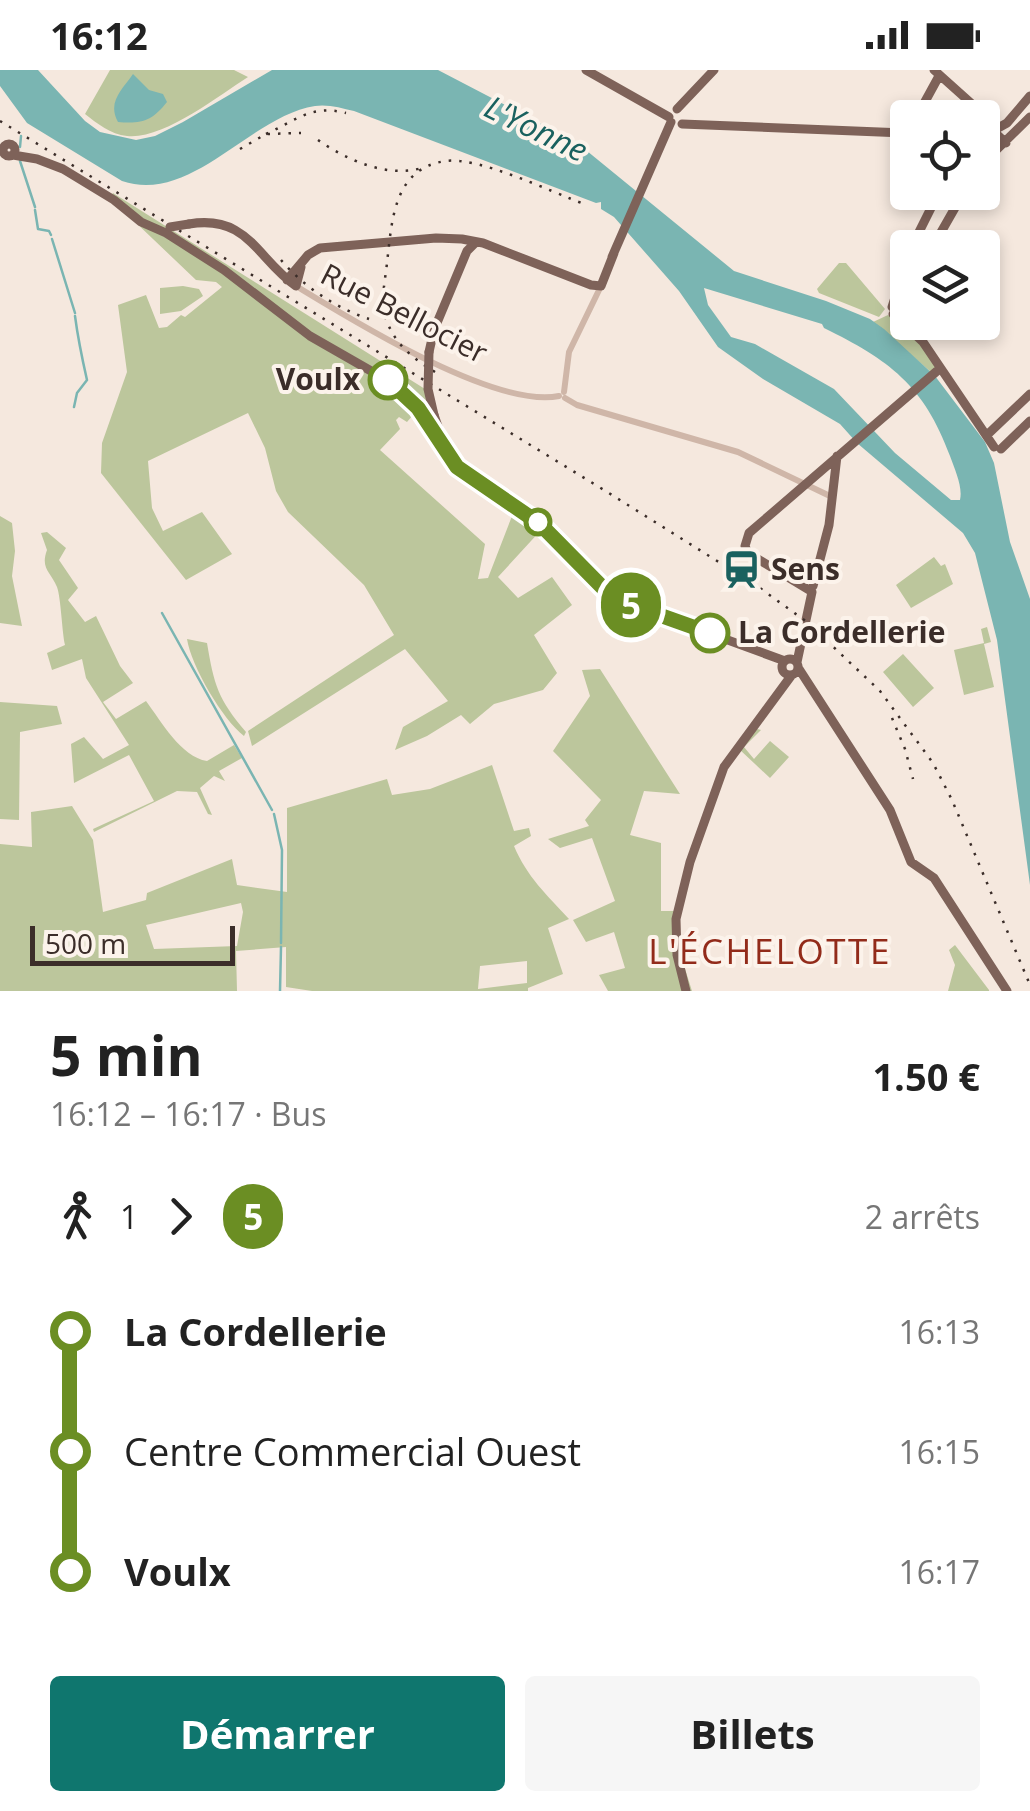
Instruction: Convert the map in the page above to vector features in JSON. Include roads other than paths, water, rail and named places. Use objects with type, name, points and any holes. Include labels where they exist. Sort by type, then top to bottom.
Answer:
[{"type":"main road","points":[[590,70],[677,117],[694,122],[890,132]]},
{"type":"main road","points":[[592,285],[614,253],[677,117],[714,70]]},
{"type":"main road","points":[[925,100],[939,72],[965,100]]},
{"type":"main road","points":[[1000,125],[1005,125],[1030,96]]},
{"type":"main road","points":[[1000,149],[1030,117]]},
{"type":"main road","points":[[1000,135],[1008,142]]},
{"type":"main road","points":[[8,150],[63,169],[114,200],[141,222],[168,229],[310,336],[396,386],[421,413],[449,459],[466,471]]},
{"type":"main road","name":"Rue Bellocier","points":[[168,229],[214,223],[247,236],[292,283]]},
{"type":"main road","points":[[292,283],[312,251],[436,238],[490,247],[592,285]]},
{"type":"main road","points":[[469,244],[429,352],[428,389],[442,439],[482,488],[540,524],[606,591],[790,668],[811,688],[890,810],[911,862],[934,878],[1008,991]]},
{"type":"main road","points":[[592,285],[614,253]]},
{"type":"main road","points":[[921,340],[938,371],[954,386],[998,448],[1030,421]]},
{"type":"main road","points":[[811,590],[752,556],[745,546],[750,531],[938,371]]},
{"type":"main road","points":[[987,435],[1030,394]]},
{"type":"main road","points":[[790,668],[824,550],[833,498],[832,464]]},
{"type":"main road","points":[[686,991],[676,944],[683,888],[694,849],[724,768],[778,694],[790,668],[811,590]]},
{"type":"main road","points":[[683,888],[693,866],[694,849]]},
{"type":"street","name":"Rue Bellocier","points":[[292,283],[373,334],[466,377],[514,391],[563,395],[577,404],[738,452],[833,498]]},
{"type":"street","points":[[563,395],[568,358],[590,306],[592,285]]},
{"type":"water","name":"L'Yonne","points":[[0,70],[38,70],[100,132],[136,140],[155,136],[183,122],[272,70],[438,70],[576,142],[734,271],[826,301],[884,329],[890,340],[896,340],[935,376],[985,442],[994,463],[1010,542],[1030,599],[1030,885],[997,640],[975,553],[963,533],[840,424],[763,379],[718,347],[679,291],[614,217],[601,209],[601,202],[354,111],[325,106],[291,113],[196,170],[172,181],[147,185],[122,181],[27,123],[0,86]],"holes":[[[704,288],[822,324],[886,364],[916,393],[940,431],[959,484],[960,500],[951,500],[895,453],[834,389],[755,344],[731,337],[708,305]]]},
{"type":"water","points":[[133,74],[149,90],[163,94],[167,102],[146,120],[118,122],[115,102]]},
{"type":"waterway","points":[[20,147],[21,136]]},
{"type":"waterway","points":[[20,161],[35,207]]},
{"type":"waterway","points":[[35,210],[38,229],[51,235]]},
{"type":"waterway","points":[[52,239],[75,313]]},
{"type":"waterway","points":[[74,407],[77,393],[87,380],[75,316]]},
{"type":"waterway","points":[[162,613],[272,810]]},
{"type":"waterway","points":[[274,814],[282,850],[281,943]]},
{"type":"waterway","points":[[280,991],[281,947]]},
{"type":"railway","points":[[266,134],[313,112],[346,113]]},
{"type":"railway","points":[[0,121],[604,490],[807,622],[880,691],[933,763],[1030,985]]},
{"type":"railway","points":[[240,149],[266,134],[301,133]]},
{"type":"railway","points":[[318,140],[341,154],[381,169],[422,168]]},
{"type":"railway","points":[[435,372],[402,346],[385,316],[384,286],[391,230],[405,185],[428,166],[460,161],[495,169],[584,204]]},
{"type":"railway","points":[[281,260],[321,296],[369,319]]},
{"type":"railway","points":[[892,718],[913,779]]},
{"type":"place","name":"Voulx","points":[[388,380]]},
{"type":"place","name":"Sens","points":[[741,570]]},
{"type":"place","name":"La Cordellerie","points":[[710,633]]},
{"type":"district","name":"L'ÉCHELOTTE","points":[[770,952]]}]
